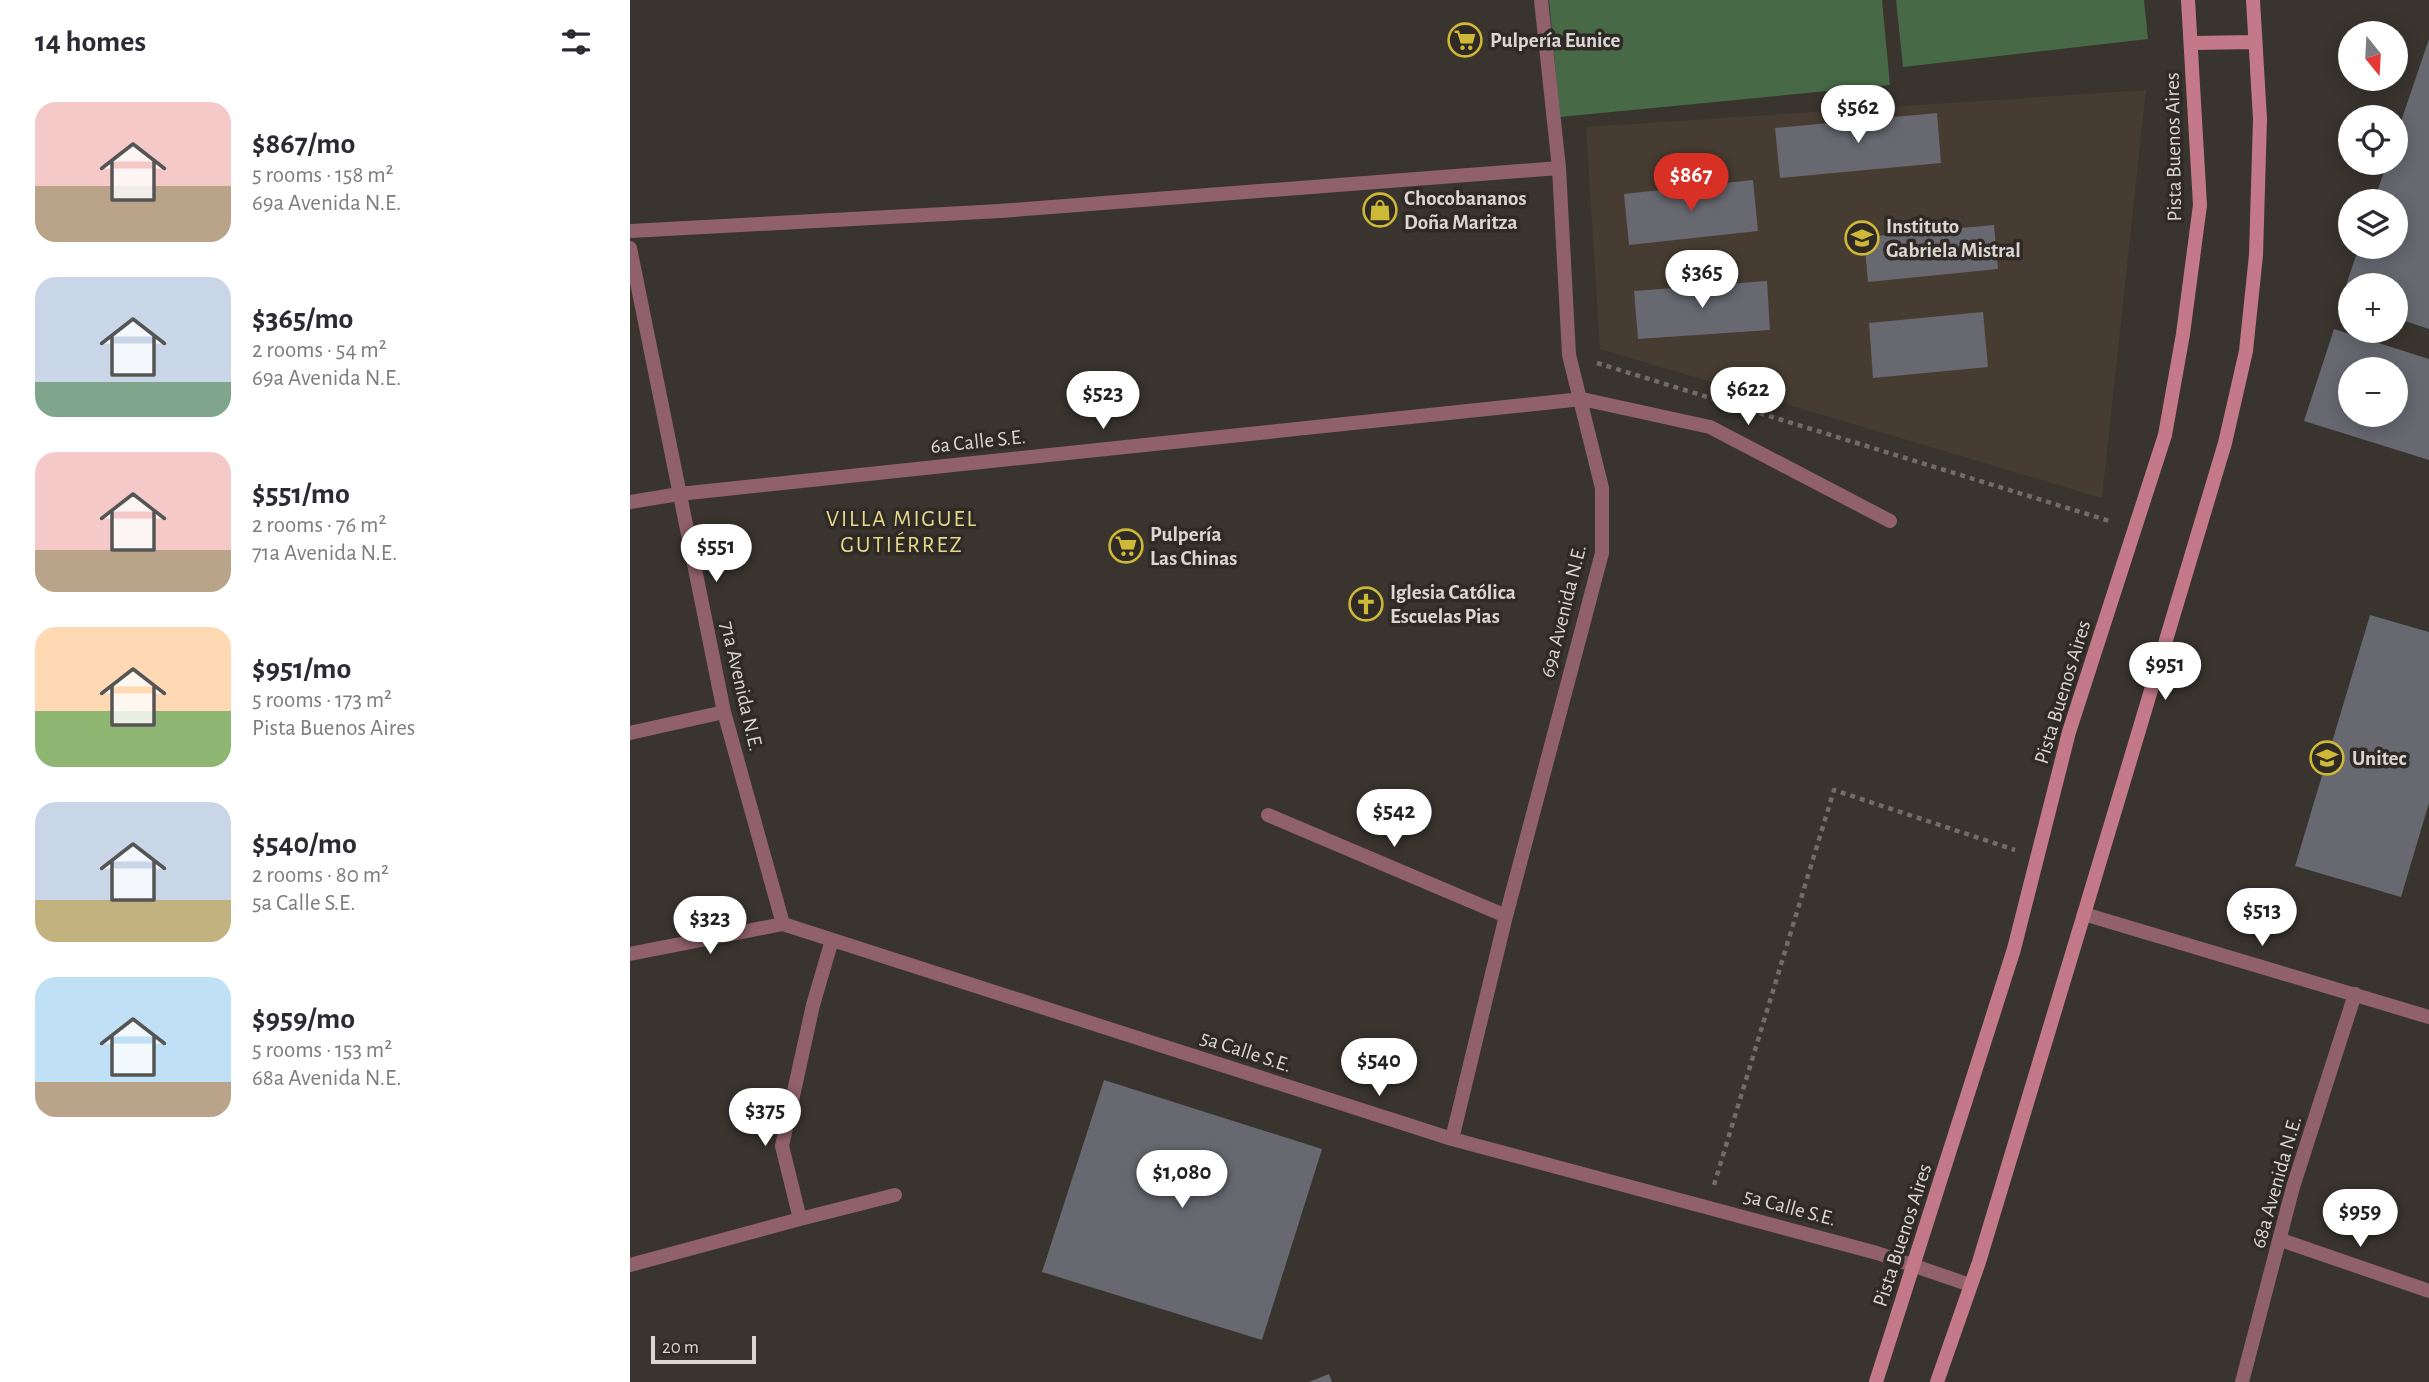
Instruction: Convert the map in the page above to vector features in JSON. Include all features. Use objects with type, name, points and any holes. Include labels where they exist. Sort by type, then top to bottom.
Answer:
[{"type":"main road","name":"Pista Buenos Aires","points":[[1876,1382],[2014,949],[2069,732],[2165,435],[2183,334],[2200,205],[2188,0]]},
{"type":"main road","points":[[1937,1382],[1970,1285],[2084,914],[2225,443],[2246,351],[2256,256],[2260,119],[2253,0]]},
{"type":"main road","points":[[2191,43],[2255,42]]},
{"type":"street","name":"69a Avenida N.E.","points":[[1452,1139],[1506,916],[1602,552],[1602,488],[1569,355],[1559,167],[1541,0]]},
{"type":"street","points":[[630,231],[1000,211],[1559,167]]},
{"type":"street","name":"71a Avenida N.E.","points":[[630,248],[724,712],[783,924]]},
{"type":"street","name":"6a Calle S.E.","points":[[630,502],[679,494],[1582,399],[1710,428],[1890,521]]},
{"type":"street","points":[[630,733],[724,712]]},
{"type":"street","points":[[1268,815],[1506,916]]},
{"type":"street","points":[[2084,914],[2429,1017]]},
{"type":"street","name":"5a Calle S.E.","points":[[630,954],[783,924],[1452,1139],[1877,1253],[1970,1285]]},
{"type":"street","points":[[800,1219],[782,1146],[813,1006],[832,940]]},
{"type":"street","name":"68a Avenida N.E.","points":[[2242,1382],[2293,1187],[2356,994]]},
{"type":"street","points":[[630,1265],[895,1195]]},
{"type":"street","points":[[2281,1240],[2429,1291]]},
{"type":"path","points":[[1569,355],[2134,529]]},
{"type":"path","points":[[1708,1206],[1834,790],[2038,857]]},
{"type":"shaded area","name":"Instituto Gabriela Mistral","points":[[2146,90],[2102,498],[1600,349],[1586,127]]},
{"type":"green space","points":[[1549,0],[1882,0],[1890,85],[1560,117]]},
{"type":"green space","points":[[1896,0],[2144,0],[2148,39],[1903,67]]},
{"type":"building","points":[[2429,39],[2429,329],[2408,322],[2408,273],[2350,273],[2355,259],[2408,259],[2408,189],[2378,189],[2383,175],[2408,175],[2407,105]]},
{"type":"building","points":[[1937,113],[1941,163],[1780,178],[1775,128]]},
{"type":"building","points":[[1753,180],[1758,231],[1629,245],[1624,194]]},
{"type":"building","points":[[1994,225],[1998,269],[1868,282],[1864,237]]},
{"type":"building","points":[[1767,281],[1770,330],[1638,339],[1634,291]]},
{"type":"building","points":[[1983,312],[1988,367],[1873,378],[1869,323]]},
{"type":"building","points":[[2334,329],[2338,330],[2338,343],[2378,343],[2429,359],[2429,460],[2304,421]]},
{"type":"building","name":"Unitec","points":[[2370,615],[2429,632],[2429,803],[2401,897],[2295,866]]},
{"type":"building","points":[[1104,1080],[1322,1149],[1262,1340],[1042,1272]]},
{"type":"building","points":[[1329,1374],[1332,1382],[1309,1382]]},
{"type":"place","name":"Pulpería Eunice","points":[[1465,40]]},
{"type":"place","name":"Chocobananos Doña Maritza","points":[[1380,210]]},
{"type":"place","name":"Instituto Gabriela Mistral","points":[[1862,238]]},
{"type":"place","name":"Pulpería Las Chinas","points":[[1126,546]]},
{"type":"place","name":"Iglesia Católica Escuelas Pias","points":[[1366,604]]},
{"type":"place","name":"Unitec","points":[[2327,758]]},
{"type":"district","name":"VILLA MIGUEL GUTIÉRREZ","points":[[902,531]]}]
